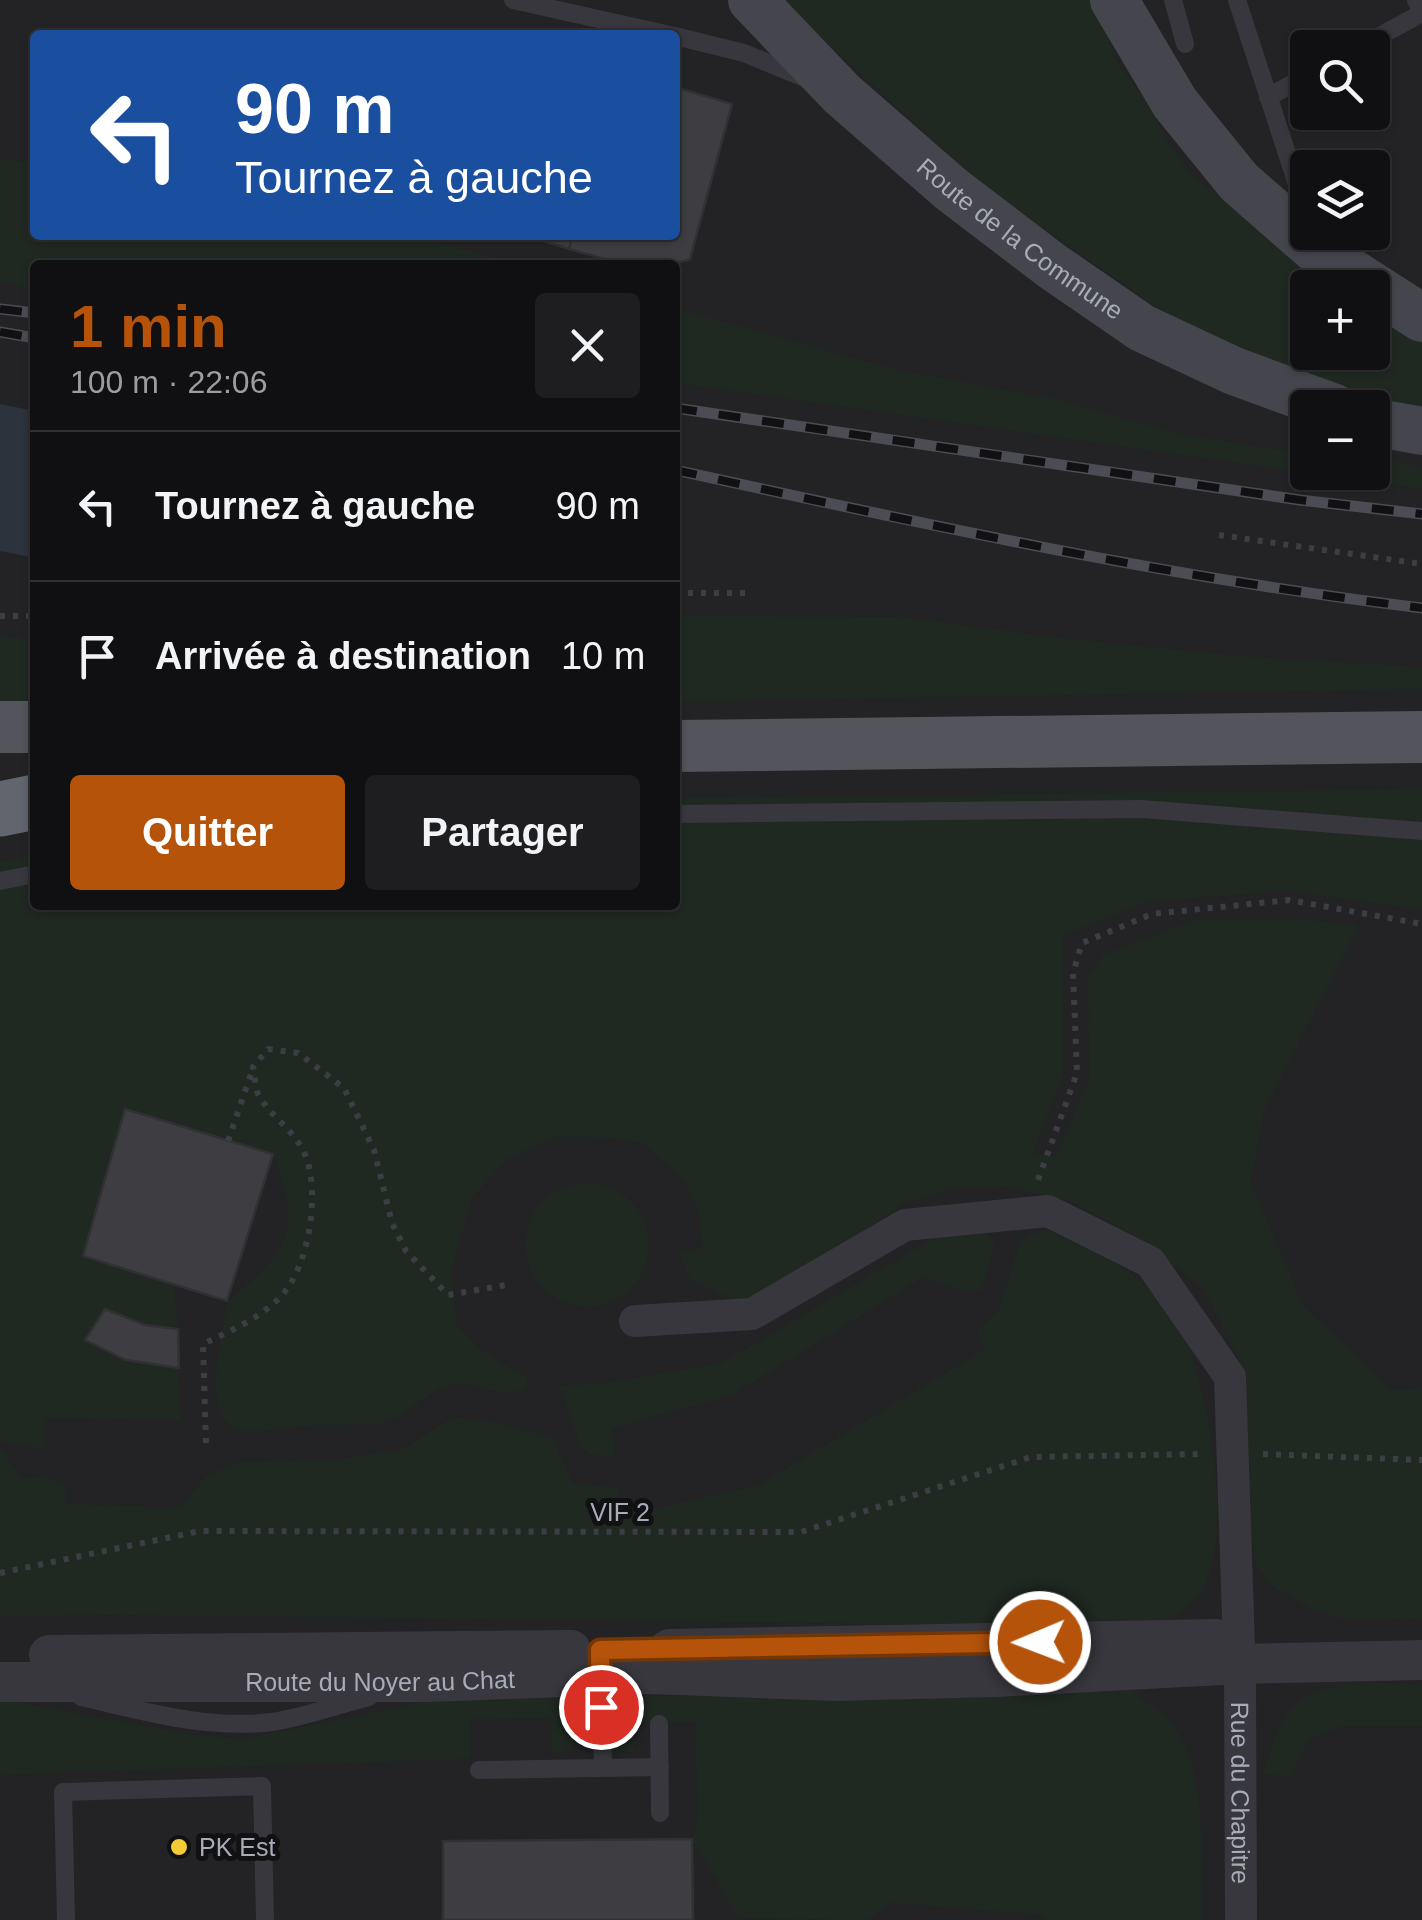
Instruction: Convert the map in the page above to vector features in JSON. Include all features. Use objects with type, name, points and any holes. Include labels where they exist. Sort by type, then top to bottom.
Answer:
[{"type":"highway","points":[[0,808],[30,803]]},
{"type":"main road","name":"Route de la Commune","points":[[752,0],[842,94],[952,189],[1052,266],[1142,328],[1290,391]]},
{"type":"main road","points":[[1114,0],[1175,103],[1239,182],[1290,218]]},
{"type":"main road","points":[[1334,250],[1422,318]]},
{"type":"main road","points":[[1390,425],[1422,431]]},
{"type":"main road","points":[[0,727],[30,728]]},
{"type":"main road","points":[[680,746],[1422,738]]},
{"type":"street","name":"Rue du Chapitre","points":[[635,1320],[752,1314],[905,1225],[1048,1211],[1150,1262],[1230,1377],[1240,1651],[1240,1920]]},
{"type":"street","name":"Route du Noyer au Chat","points":[[4,1673],[600,1662],[853,1680],[996,1677],[1422,1636]]},
{"type":"street","name":"Route du Noyer au Chat","points":[[1240,1651],[1422,1660]]},
{"type":"street","name":"Route du Noyer au Chat","points":[[4,1673],[426,1682],[600,1662]]},
{"type":"lane","points":[[513,0],[554,4],[651,30]]},
{"type":"lane","points":[[1173,0],[1186,44]]},
{"type":"lane","points":[[1237,0],[1290,164]]},
{"type":"lane","points":[[1390,30],[1422,13],[1416,0]]},
{"type":"lane","points":[[680,37],[744,53],[842,94]]},
{"type":"lane","points":[[1268,97],[1290,85]]},
{"type":"lane","points":[[680,814],[1142,809],[1422,831]]},
{"type":"lane","points":[[0,881],[30,875]]},
{"type":"lane","points":[[600,1662],[602,1768]]},
{"type":"lane","points":[[659,1724],[660,1814]]},
{"type":"lane","points":[[479,1770],[660,1767]]},
{"type":"lane","points":[[66,1920],[62,1792],[262,1786],[265,1920]]},
{"type":"path","points":[[1219,535],[1422,564]]},
{"type":"path","points":[[680,593],[747,593]]},
{"type":"path","points":[[0,616],[30,616]]},
{"type":"path","points":[[1026,1213],[1077,1073],[1073,972],[1082,943],[1152,914],[1289,900],[1422,924]]},
{"type":"path","points":[[228,1141],[253,1067],[268,1050],[298,1053],[344,1088],[374,1150],[392,1223],[406,1251],[448,1295],[512,1284]]},
{"type":"path","points":[[206,1442],[203,1344],[243,1324],[283,1295],[302,1258],[313,1210],[306,1158],[289,1128],[258,1095],[253,1067]]},
{"type":"path","name":"VIF 2","points":[[0,1573],[200,1531],[801,1532],[1032,1457],[1345,1454],[1422,1460]]},
{"type":"shaded area","points":[[0,0],[1422,0],[1422,1920],[0,1920]]},
{"type":"shaded area","points":[[781,0],[1093,0],[1119,65],[1153,110],[1163,134],[1190,173],[1314,270],[1290,270],[1290,370],[1390,370],[1390,315],[1422,334],[1422,411],[1390,404],[1390,390],[1346,390],[1283,370],[1164,312],[984,188]]},
{"type":"shaded area","points":[[0,159],[30,162],[30,240],[431,240],[502,260],[30,260],[30,286],[0,283]]},
{"type":"shaded area","points":[[680,309],[894,369],[1056,399],[1179,434],[1288,451],[1290,442],[1290,470],[680,384]]},
{"type":"shaded area","points":[[0,404],[30,410],[30,557],[0,551]]},
{"type":"shaded area","points":[[1390,460],[1422,468],[1422,489],[1390,484]]},
{"type":"shaded area","points":[[680,616],[905,617],[1240,656],[1422,667],[1422,689],[680,702]]},
{"type":"shaded area","points":[[0,637],[30,639],[30,705],[0,705]]},
{"type":"shaded area","points":[[1422,789],[1422,910],[1288,891],[1146,902],[1063,936],[1063,1075],[1033,1154],[1056,1156],[1089,1079],[1088,977],[1103,955],[1194,920],[1308,920],[1359,925],[1264,1112],[1251,1182],[1303,1305],[1393,1390],[1422,1389],[1422,1619],[1348,1620],[1315,1611],[1274,1588],[1256,1566],[1245,1512],[1242,1367],[1204,1290],[1139,1238],[1070,1201],[1007,1187],[956,1188],[907,1202],[757,1299],[733,1300],[690,1279],[679,1254],[702,1248],[698,1208],[681,1178],[643,1144],[611,1138],[554,1137],[508,1159],[471,1199],[452,1273],[457,1325],[482,1351],[527,1377],[527,1387],[498,1392],[453,1385],[379,1424],[246,1431],[231,1426],[221,1414],[217,1397],[218,1355],[227,1301],[265,1268],[284,1238],[287,1202],[273,1154],[174,1284],[178,1329],[145,1325],[86,1340],[126,1360],[179,1368],[181,1420],[46,1418],[44,1449],[0,1441],[0,862],[30,857],[30,910],[680,910],[680,798]]},
{"type":"shaded area","points":[[587,1183],[611,1188],[631,1201],[644,1221],[649,1245],[644,1269],[631,1289],[611,1302],[587,1307],[563,1302],[543,1289],[530,1269],[525,1245],[530,1221],[543,1201],[563,1188]]},
{"type":"shaded area","points":[[1044,1229],[1100,1254],[1138,1279],[1179,1326],[1195,1364],[1215,1468],[1216,1541],[1210,1571],[1199,1595],[1156,1627],[0,1616],[0,1448],[22,1478],[44,1477],[66,1485],[66,1504],[180,1507],[206,1476],[239,1462],[333,1460],[403,1449],[452,1417],[492,1422],[553,1438],[573,1483],[619,1488],[623,1515],[756,1486],[984,1350],[976,1331],[998,1311],[1020,1241]]},
{"type":"shaded area","points":[[967,1230],[989,1235],[995,1245],[982,1289],[970,1294],[924,1277],[733,1395],[612,1428],[615,1457],[591,1455],[582,1449],[559,1386],[604,1383],[721,1363],[939,1235]]},
{"type":"shaded area","points":[[1422,1684],[1422,1726],[1344,1726],[1310,1739],[1290,1776],[1263,1775],[1282,1723],[1303,1698],[1344,1686]]},
{"type":"shaded area","points":[[1131,1690],[1169,1720],[1191,1762],[1202,1843],[1202,1920],[1045,1920],[1043,1915],[890,1903],[868,1920],[738,1918],[692,1839],[698,1817],[695,1722],[634,1723],[634,1752],[612,1753],[610,1715],[624,1701],[639,1696]]},
{"type":"shaded area","points":[[564,1693],[583,1706],[583,1732],[570,1749],[552,1754],[550,1718],[470,1719],[470,1759],[0,1775],[0,1699],[190,1734],[242,1739],[453,1696]]},
{"type":"building","points":[[680,88],[732,104],[690,259],[680,262],[608,260],[569,249],[572,240],[680,240]]},
{"type":"building","points":[[540,240],[572,240],[569,249]]},
{"type":"building","points":[[125,1109],[273,1154],[227,1301],[83,1256]]},
{"type":"building","points":[[105,1309],[145,1325],[178,1329],[179,1368],[126,1360],[85,1340]]},
{"type":"building","points":[[692,1839],[693,1920],[443,1920],[443,1841]]},
{"type":"railway","points":[[0,309],[30,312]]},
{"type":"railway","points":[[0,332],[30,337]]},
{"type":"railway","points":[[680,409],[1300,500],[1422,514]]},
{"type":"railway","points":[[680,471],[1140,565],[1422,608]]},
{"type":"place","name":"PK Est","points":[[179,1847]]},
{"type":"route","points":[[601,1707],[600,1650],[1040,1642]]}]
